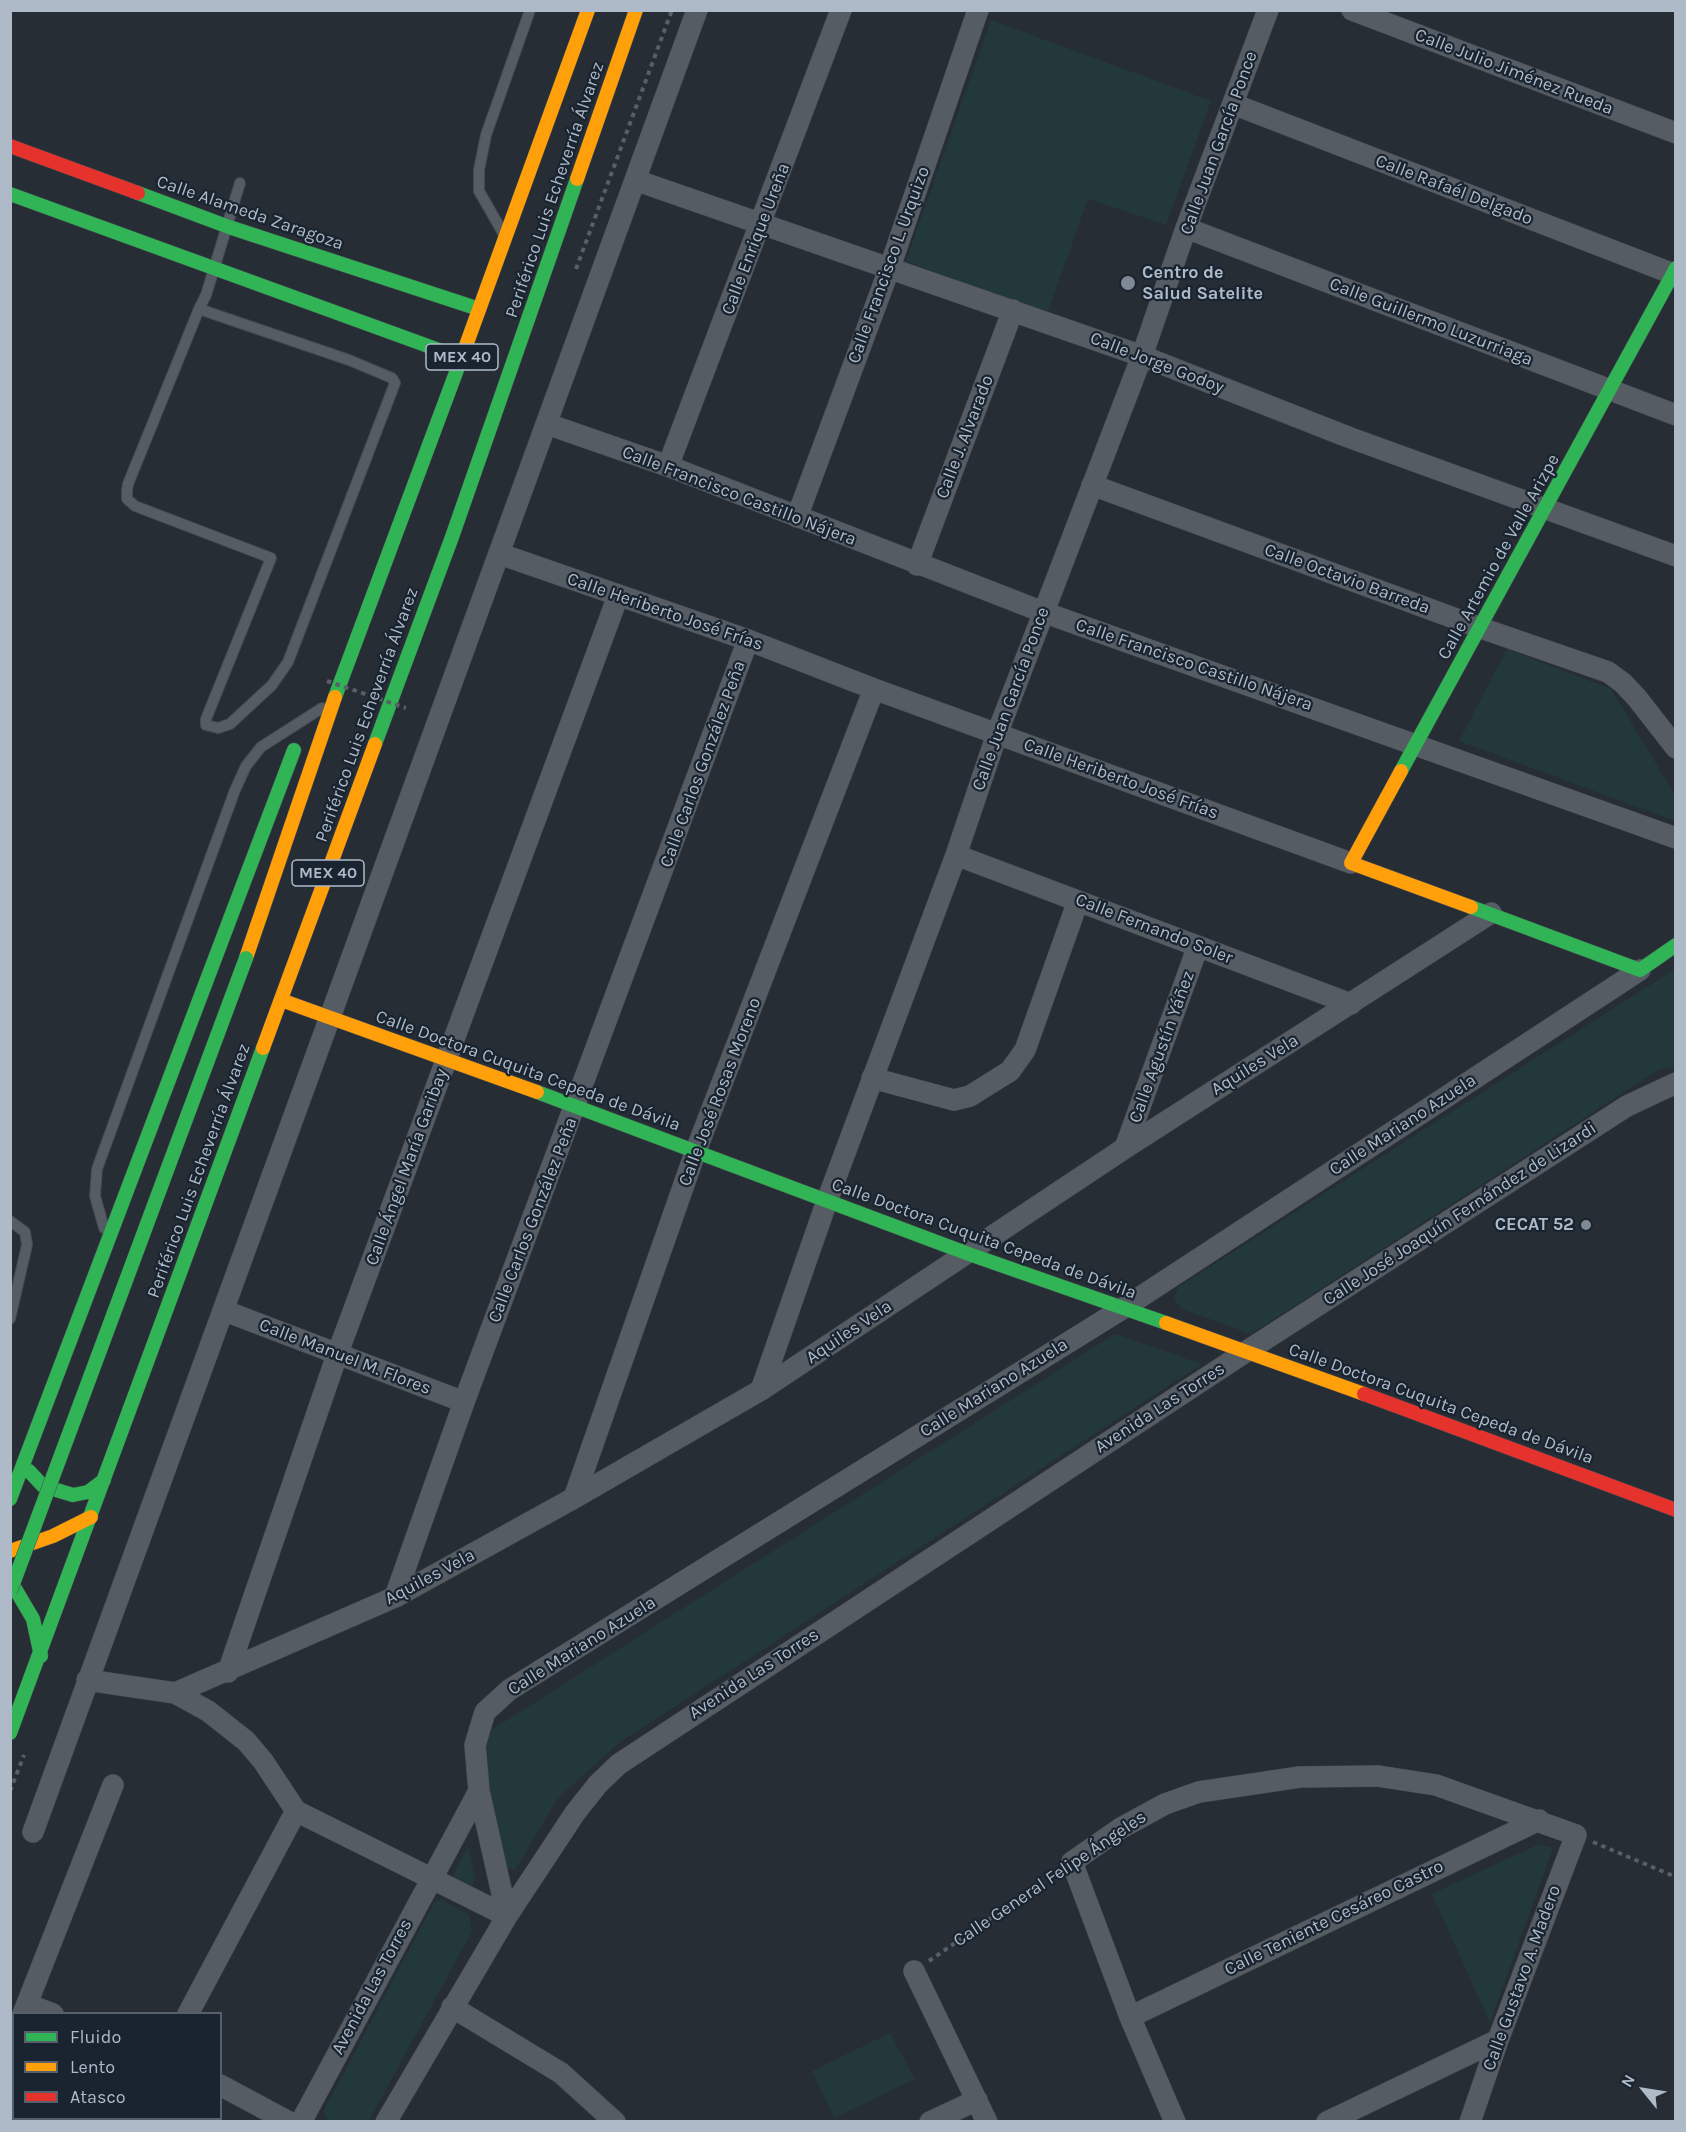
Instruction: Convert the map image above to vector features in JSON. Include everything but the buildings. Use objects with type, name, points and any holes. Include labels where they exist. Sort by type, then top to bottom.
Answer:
[{"type":"main road","name":"Periférico Luis Echeverría Álvarez","points":[[10,1592],[246,958],[333,702],[506,238],[588,10]]},
{"type":"main road","name":"Periférico Luis Echeverría Álvarez","points":[[10,1733],[41,1656],[452,537],[636,10]]},
{"type":"main road","name":"Calle Alameda Zaragoza","points":[[10,146],[229,226],[479,309]]},
{"type":"main road","points":[[10,194],[461,358]]},
{"type":"main road","name":"Calle Artemio de Valle Arizpe","points":[[1351,862],[1675,272]]},
{"type":"main road","points":[[10,1499],[295,746],[333,702]]},
{"type":"main road","name":"Calle Heriberto José Frías","points":[[1351,862],[1640,970]]},
{"type":"main road","name":"Calle Mariano Azuela","points":[[1640,970],[1676,945]]},
{"type":"main road","name":"Calle Doctora Cuquita Cepeda de Dávila","points":[[281,999],[447,1061],[577,1106],[966,1253],[1247,1351],[1676,1510]]},
{"type":"main road","points":[[23,1462],[43,1485],[57,1492],[73,1495],[88,1492],[104,1480]]},
{"type":"main road","points":[[10,1551],[53,1536],[91,1517]]},
{"type":"main road","points":[[10,1580],[33,1619],[41,1656]]},
{"type":"main road","points":[[15,1666],[30,1683]]},
{"type":"street","points":[[33,1832],[87,1680],[225,1311],[697,10]]},
{"type":"street","name":"Calle Enrique Ureña","points":[[668,466],[763,223],[841,10]]},
{"type":"street","name":"Calle Francisco L. Urquizo","points":[[797,517],[890,267],[978,10]]},
{"type":"street","name":"Calle Juan García Ponce","points":[[761,1390],[827,1201],[956,855],[997,734],[1142,356],[1186,228],[1268,10]]},
{"type":"street","name":"Calle Julio Jiménez Rueda","points":[[1352,10],[1676,134]]},
{"type":"street","name":"Calle Rafaél Delgado","points":[[1233,105],[1675,272]]},
{"type":"street","name":"Calle Jorge Godoy","points":[[636,180],[1142,356],[1337,433],[1676,556]]},
{"type":"street","name":"Calle Guillermo Luzurriaga","points":[[1186,228],[1676,415]]},
{"type":"street","name":"Calle J. Alvarado","points":[[917,565],[1013,310]]},
{"type":"street","name":"Calle Francisco Castillo Nájera","points":[[547,424],[668,466],[917,565],[1043,612],[1676,838]]},
{"type":"street","name":"Calle Octavio Barreda","points":[[1092,484],[1481,628],[1608,672],[1623,683],[1637,698],[1676,748]]},
{"type":"street","name":"Calle Heriberto José Frías","points":[[500,554],[618,597],[748,640],[874,689],[1351,862]]},
{"type":"street","name":"Calle Ángel María Garibay","points":[[228,1672],[337,1355],[618,597]]},
{"type":"street","name":"Calle Carlos González Peña","points":[[395,1597],[464,1402],[577,1106],[748,640]]},
{"type":"street","name":"Calle José Rosas Moreno","points":[[574,1498],[695,1152],[874,689]]},
{"type":"street","name":"Calle Fernando Soler","points":[[956,855],[1351,1004]]},
{"type":"street","points":[[872,1078],[954,1100],[970,1096],[1010,1071],[1025,1050],[1078,901]]},
{"type":"street","name":"Aquiles Vela","points":[[175,1693],[228,1672],[395,1597],[574,1498],[761,1390],[1125,1148],[1491,913]]},
{"type":"street","name":"Calle Agustín Yáñez","points":[[1125,1148],[1198,946]]},
{"type":"street","name":"Calle Mariano Azuela","points":[[507,1916],[479,1791],[475,1745],[485,1712],[509,1690],[1122,1309],[1640,970]]},
{"type":"street","name":"Calle José Joaquín Fernández de Lizardi","points":[[1247,1351],[1627,1106],[1676,1083]]},
{"type":"street","name":"Calle Manuel M. Flores","points":[[225,1311],[464,1402]]},
{"type":"street","name":"Avenida Las Torres","points":[[386,2121],[507,1916],[575,1813],[598,1784],[620,1764],[1247,1351]]},
{"type":"street","points":[[87,1680],[175,1693],[208,1711],[246,1741],[263,1761],[296,1811],[507,1916]]},
{"type":"street","name":"Calle General Felipe Ángeles","points":[[1072,1862],[1121,1828],[1165,1804],[1199,1792],[1300,1777],[1378,1776],[1436,1785],[1576,1835]]},
{"type":"street","points":[[47,2012],[25,2008],[113,1785]]},
{"type":"street","name":"Avenida Las Torres","points":[[301,2121],[479,1791]]},
{"type":"street","points":[[189,2012],[296,1811]]},
{"type":"street","name":"Calle Teniente Cesáreo Castro","points":[[1130,2017],[1539,1820]]},
{"type":"street","name":"Calle Gustavo A. Madero","points":[[1470,2121],[1498,2040],[1576,1835]]},
{"type":"street","points":[[1072,1862],[1130,2017],[1175,2121]]},
{"type":"street","points":[[914,1971],[987,2121]]},
{"type":"street","points":[[452,2007],[561,2073],[615,2121]]},
{"type":"street","points":[[1327,2121],[1498,2040]]},
{"type":"street","points":[[222,2086],[289,2121]]},
{"type":"street","points":[[930,2121],[977,2100]]},
{"type":"lane","points":[[506,238],[479,191],[479,170],[486,135],[530,10]]},
{"type":"lane","points":[[200,309],[349,360],[388,375],[395,383],[288,662],[272,686],[230,724],[218,728],[206,725],[206,719],[271,558],[135,506],[127,500],[126,491],[215,270],[229,226],[232,204],[240,183]]},
{"type":"lane","points":[[108,1242],[95,1196],[94,1179],[235,790],[246,766],[261,747],[333,702]]},
{"type":"lane","points":[[10,1221],[25,1232],[27,1245],[10,1319]]},
{"type":"path","points":[[327,681],[406,708]]},
{"type":"path","points":[[1576,1835],[1676,1877]]},
{"type":"path","name":"Calle General Felipe Ángeles","points":[[914,1971],[1072,1862]]},
{"type":"green space","points":[[991,20],[1211,101],[1166,225],[1088,199],[1047,314],[906,261]]},
{"type":"green space","points":[[1507,649],[1611,689],[1675,795],[1675,821],[1459,741]]},
{"type":"green space","points":[[1675,969],[1675,1066],[1658,1070],[1251,1334],[1182,1309],[1174,1299],[1178,1287]]},
{"type":"green space","points":[[1115,1334],[1202,1364],[619,1743],[557,1799],[515,1870],[504,1867],[482,1745],[493,1729]]},
{"type":"green space","points":[[1539,1844],[1553,1848],[1490,2023],[1432,1894]]},
{"type":"green space","points":[[468,1846],[475,1877],[472,1886],[452,1877]]},
{"type":"green space","points":[[441,1899],[469,1915],[472,1931],[369,2121],[328,2121],[323,2112],[434,1903]]},
{"type":"green space","points":[[890,2033],[915,2079],[834,2118],[812,2071]]},
{"type":"traffic: fast","points":[[375,744],[452,537],[577,179]]},
{"type":"traffic: fast","points":[[138,193],[229,227],[479,309]]},
{"type":"traffic: fast","points":[[10,194],[461,358]]},
{"type":"traffic: fast","points":[[1401,771],[1676,268]]},
{"type":"traffic: fast","points":[[335,697],[464,351]]},
{"type":"traffic: fast","points":[[10,1499],[294,750]]},
{"type":"traffic: fast","points":[[1471,907],[1640,970],[1676,945]]},
{"type":"traffic: fast","points":[[10,1592],[246,958]]},
{"type":"traffic: fast","points":[[10,1733],[263,1048]]},
{"type":"traffic: fast","points":[[537,1092],[966,1253],[1166,1323]]},
{"type":"traffic: fast","points":[[29,1471],[43,1486],[73,1495],[88,1492],[104,1480]]},
{"type":"traffic: fast","points":[[10,1580],[33,1619],[41,1656]]},
{"type":"traffic: slow","points":[[464,351],[588,10]]},
{"type":"traffic: slow","points":[[577,179],[636,10]]},
{"type":"traffic: slow","points":[[246,958],[335,697]]},
{"type":"traffic: slow","points":[[263,1048],[375,744]]},
{"type":"traffic: slow","points":[[1401,771],[1351,863],[1471,907]]},
{"type":"traffic: slow","points":[[281,1000],[537,1092]]},
{"type":"traffic: slow","points":[[1166,1323],[1364,1394]]},
{"type":"traffic: slow","points":[[10,1551],[53,1536],[91,1517]]},
{"type":"traffic: jam","points":[[10,146],[138,193]]},
{"type":"traffic: jam","points":[[1364,1394],[1676,1510]]},
{"type":"place","name":"Centro de Salud Satelite","points":[[1128,283]]},
{"type":"place","name":"CECAT 52","points":[[1586,1225]]}]
